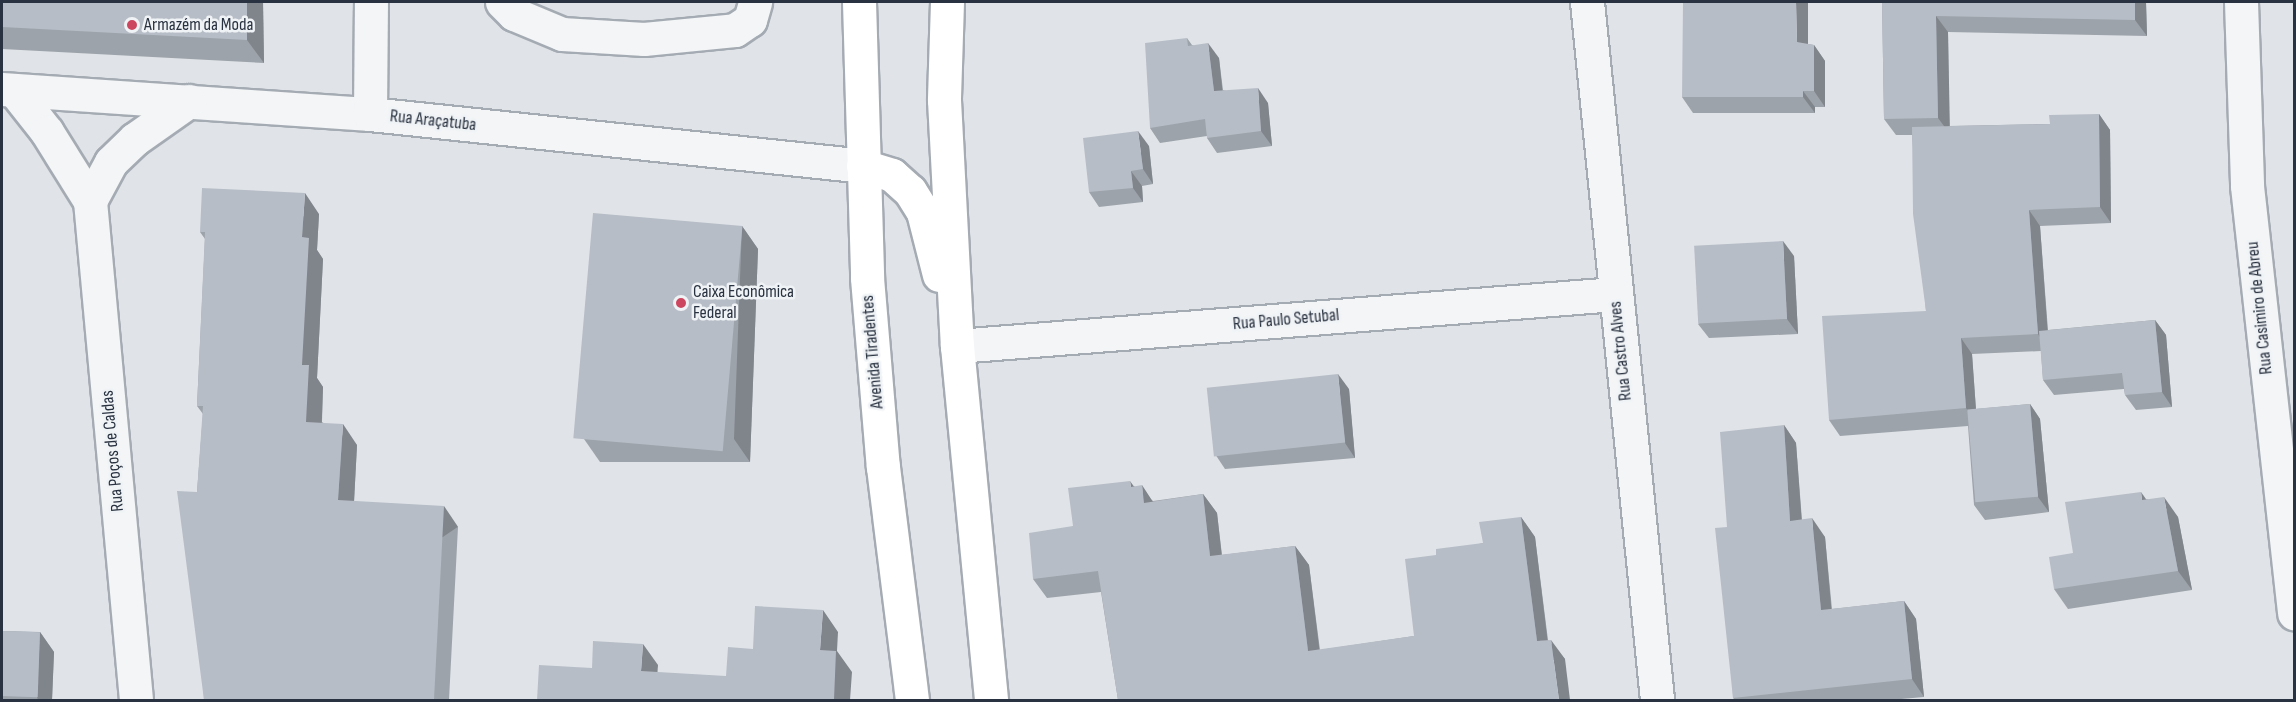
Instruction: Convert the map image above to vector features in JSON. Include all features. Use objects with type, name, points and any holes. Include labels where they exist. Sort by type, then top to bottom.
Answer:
[{"type":"main road","name":"Avenida Tiradentes","points":[[859,2],[867,279],[883,467],[912,700]]},
{"type":"main road","points":[[946,2],[944,100],[957,346],[991,700]]},
{"type":"main road","points":[[863,166],[892,175],[910,191],[923,212],[957,346]]},
{"type":"street","points":[[370,114],[371,2]]},
{"type":"street","points":[[502,2],[514,14],[562,34],[644,39],[688,38],[735,30],[750,20],[755,2]]},
{"type":"street","name":"Rua Castro Alves","points":[[1587,2],[1657,700]]},
{"type":"street","name":"Rua Casimiro de Abreu","points":[[2241,2],[2247,186],[2295,613]]},
{"type":"street","name":"Rua Araçatuba","points":[[8,90],[370,114],[863,166]]},
{"type":"street","name":"Rua Poços de Caldas","points":[[8,90],[47,132],[90,201],[136,700]]},
{"type":"street","points":[[90,201],[111,162],[135,138],[189,101]]},
{"type":"street","name":"Rua Paulo Setubal","points":[[957,346],[1615,294]]},
{"type":"building","points":[[2,2],[247,2],[247,40],[2,27]]},
{"type":"building","points":[[1683,2],[1796,2],[1797,42],[1814,45],[1814,91],[1803,91],[1803,97],[1682,97]]},
{"type":"building","points":[[1882,2],[2135,2],[2135,20],[1936,16],[1938,118],[1884,119]]},
{"type":"building","points":[[1187,38],[1188,46],[1208,43],[1214,91],[1258,88],[1261,131],[1207,138],[1205,119],[1150,128],[1145,43]]},
{"type":"building","points":[[2099,114],[2100,207],[2029,210],[2038,334],[1961,338],[1966,408],[1829,420],[1822,316],[1926,311],[1913,214],[1912,127],[2050,124],[2049,115]]},
{"type":"building","points":[[1138,131],[1143,169],[1131,171],[1133,188],[1089,192],[1083,138]]},
{"type":"building","points":[[202,188],[305,193],[302,237],[309,238],[302,365],[309,365],[306,422],[343,424],[338,500],[444,506],[434,700],[204,700],[177,491],[197,492],[203,406],[197,406],[205,232],[200,232]]},
{"type":"building","name":"Caixa Econômica Federal","points":[[593,213],[742,226],[723,451],[573,438]]},
{"type":"building","points":[[1783,241],[1787,319],[1698,324],[1694,246]]},
{"type":"building","points":[[2155,320],[2162,392],[2125,395],[2122,373],[2043,380],[2039,331]]},
{"type":"building","points":[[1338,374],[1345,443],[1214,456],[1207,388]]},
{"type":"building","points":[[2030,404],[2038,497],[1975,502],[1967,409]]},
{"type":"building","points":[[1784,425],[1790,521],[1812,518],[1821,610],[1904,601],[1912,679],[1733,698],[1715,528],[1727,527],[1720,432]]},
{"type":"building","points":[[1130,481],[1131,487],[1142,485],[1144,503],[1203,494],[1210,556],[1295,546],[1308,651],[1414,636],[1405,559],[1436,555],[1436,549],[1483,543],[1479,522],[1521,517],[1537,641],[1551,640],[1559,700],[1118,700],[1098,571],[1033,579],[1029,533],[1073,526],[1068,488]]},
{"type":"building","points":[[2141,492],[2142,500],[2164,497],[2178,571],[2054,589],[2049,557],[2073,553],[2065,502]]},
{"type":"building","points":[[755,606],[823,610],[820,650],[836,651],[834,700],[537,700],[539,665],[592,668],[593,641],[643,644],[641,671],[726,676],[728,647],[753,649]]},
{"type":"building","points":[[2,631],[40,632],[38,697],[2,696]]},
{"type":"place","name":"Armazém da Moda","points":[[132,25]]},
{"type":"place","name":"Caixa Econômica Federal","points":[[681,303]]}]
